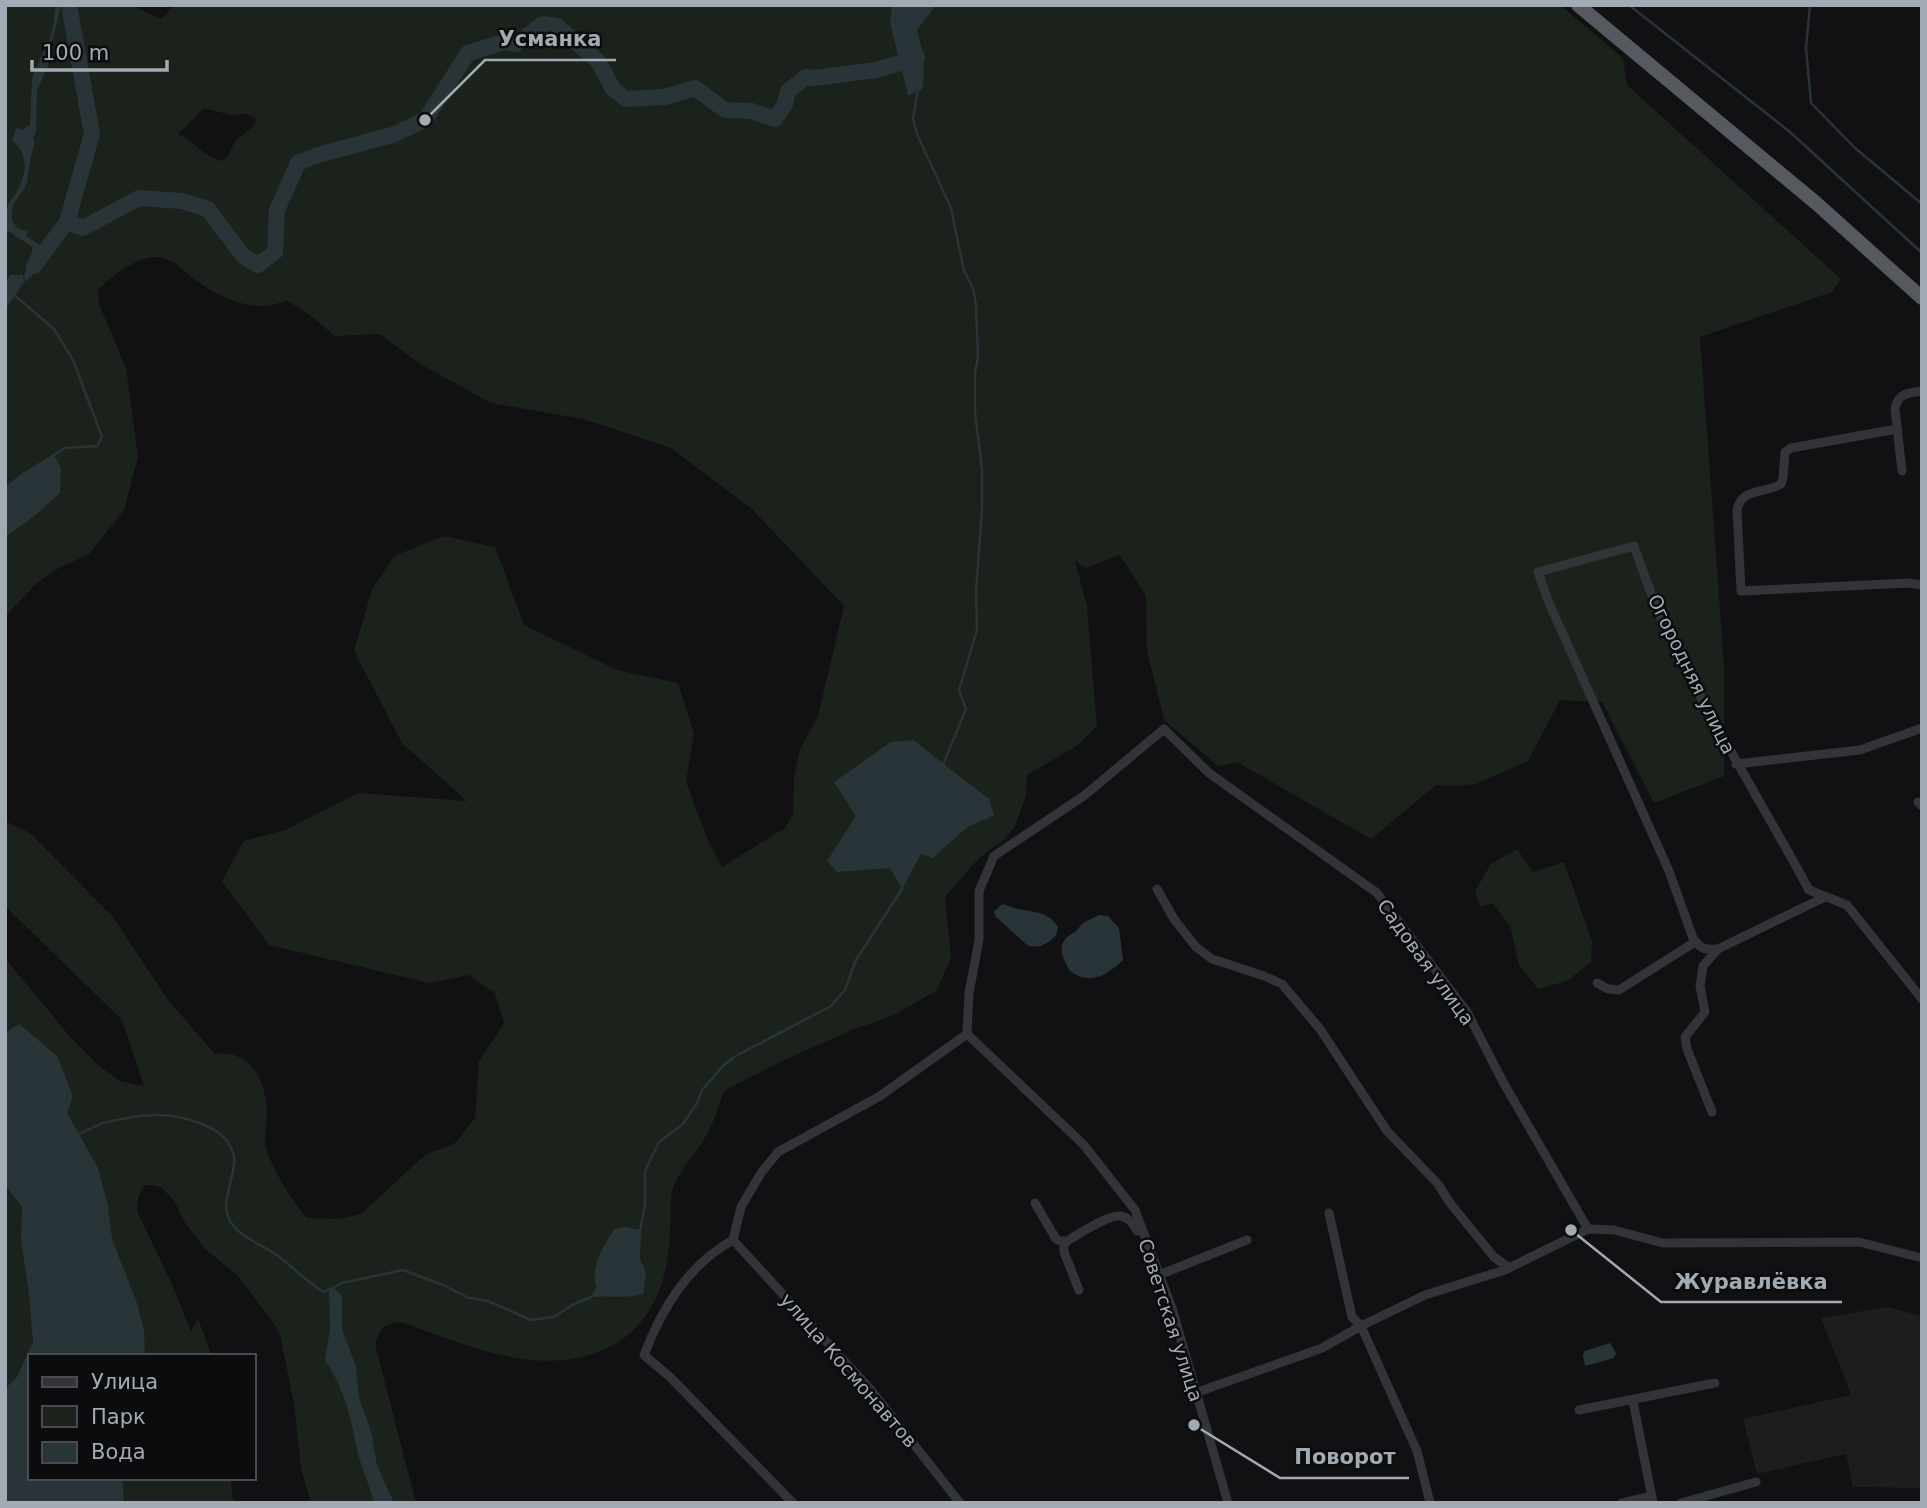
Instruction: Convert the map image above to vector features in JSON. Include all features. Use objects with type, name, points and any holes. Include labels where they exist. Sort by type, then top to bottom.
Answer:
[{"type":"highway","points":[[1578,5],[1816,203],[1922,298]]},
{"type":"street","points":[[1902,471],[1895,409],[1899,397],[1922,391]]},
{"type":"street","points":[[1897,429],[1791,447],[1785,452],[1781,484],[1749,494],[1738,502],[1741,591],[1908,583],[1922,585]]},
{"type":"street","name":"Огородняя улица","points":[[1695,942],[1669,871],[1538,572],[1634,546],[1666,629],[1736,764],[1767,813],[1809,890],[1825,897]]},
{"type":"street","points":[[1736,764],[1860,750],[1922,728]]},
{"type":"street","name":"Садовая улица","points":[[967,1034],[969,993],[979,940],[979,891],[994,856],[1085,795],[1164,729],[1209,774],[1377,894],[1466,1012],[1588,1229]]},
{"type":"street","points":[[1157,889],[1174,919],[1196,947],[1212,959],[1282,984],[1320,1029],[1387,1131],[1438,1184],[1494,1257],[1509,1268]]},
{"type":"street","points":[[1597,982],[1608,989],[1619,990],[1695,942],[1705,950],[1718,949],[1825,897],[1847,905],[1922,999]]},
{"type":"street","points":[[1712,1112],[1687,1049],[1685,1037],[1705,1012],[1700,986],[1703,966],[1718,949]]},
{"type":"street","points":[[793,1503],[670,1377],[644,1354],[656,1323],[682,1283],[733,1240],[741,1207],[761,1173],[778,1153],[880,1096],[967,1034]]},
{"type":"street","name":"Советская улица","points":[[967,1034],[1083,1144],[1135,1210],[1172,1308],[1228,1503]]},
{"type":"street","points":[[1035,1203],[1056,1239],[1060,1241],[1067,1241],[1111,1218],[1121,1216],[1130,1220],[1137,1231],[1143,1231]]},
{"type":"street","points":[[1329,1213],[1352,1317],[1361,1326],[1417,1451],[1430,1503]]},
{"type":"street","points":[[1195,1393],[1322,1348],[1425,1295],[1509,1268],[1588,1229],[1614,1230],[1663,1243],[1859,1242],[1922,1258]]},
{"type":"street","name":"улица Космонавтов","points":[[733,1240],[872,1390],[960,1503]]},
{"type":"street","points":[[1159,1275],[1247,1240]]},
{"type":"street","points":[[1067,1241],[1064,1252],[1079,1290]]},
{"type":"street","points":[[1579,1410],[1715,1383]]},
{"type":"street","points":[[1622,1503],[1652,1499],[1633,1401]]},
{"type":"street","points":[[1681,1503],[1756,1482]]},
{"type":"shaded area","points":[[1887,1307],[1922,1316],[1922,1488],[1853,1487],[1846,1454],[1757,1474],[1743,1419],[1851,1395],[1821,1318]]},
{"type":"green space","points":[[5,5],[131,5],[161,19],[175,5],[1560,5],[1623,58],[1627,85],[1841,279],[1832,292],[1700,337],[1724,664],[1724,776],[1654,803],[1602,702],[1560,700],[1528,761],[1476,784],[1436,785],[1371,839],[1237,762],[1218,766],[1164,720],[1147,651],[1146,596],[1120,555],[1086,568],[1075,561],[1087,606],[1097,726],[1078,745],[1027,775],[1026,796],[1015,826],[1004,840],[979,858],[945,897],[951,959],[936,991],[894,1015],[782,1061],[725,1090],[707,1133],[673,1188],[668,1258],[658,1293],[642,1321],[618,1342],[583,1357],[557,1361],[530,1360],[477,1349],[400,1322],[383,1328],[375,1344],[416,1503],[311,1503],[301,1469],[294,1404],[280,1334],[237,1275],[205,1249],[183,1220],[175,1202],[162,1188],[145,1185],[138,1198],[138,1213],[191,1331],[198,1319],[211,1354],[28,1354],[28,1480],[231,1480],[232,1496],[236,1503],[5,1503],[5,958],[71,1038],[98,1065],[119,1081],[144,1086],[122,1020],[5,906],[5,821],[30,833],[113,917],[168,1000],[215,1054],[239,1057],[255,1071],[266,1103],[266,1147],[283,1184],[307,1218],[339,1219],[361,1214],[425,1155],[455,1143],[475,1118],[479,1061],[504,1023],[495,993],[469,975],[429,983],[269,945],[222,881],[244,841],[285,830],[358,793],[467,801],[402,743],[354,651],[372,589],[394,556],[444,536],[495,547],[524,625],[617,670],[678,683],[694,734],[686,782],[707,838],[722,867],[785,828],[793,814],[794,776],[800,750],[818,716],[844,606],[752,509],[671,448],[583,419],[491,403],[420,364],[380,334],[335,336],[286,300],[263,306],[238,302],[204,286],[172,262],[155,257],[127,267],[98,291],[99,304],[126,368],[138,457],[124,510],[89,554],[57,569],[38,582],[5,616]],"holes":[[[204,108],[231,115],[247,114],[256,119],[255,125],[235,141],[228,156],[222,161],[178,134]]]},
{"type":"green space","points":[[1517,849],[1533,872],[1564,862],[1592,941],[1591,962],[1567,981],[1538,989],[1519,965],[1510,926],[1493,903],[1480,907],[1475,891],[1491,864]]},
{"type":"water","points":[[56,5],[61,5],[48,66],[37,90],[36,132],[33,138],[35,144],[27,182],[12,212],[16,227],[28,230],[26,236],[50,251],[38,270],[25,282],[24,275],[33,248],[11,232],[5,232],[8,205],[20,184],[25,164],[21,151],[12,141],[16,128],[22,130],[30,125],[32,79],[52,32]]},
{"type":"water","points":[[892,5],[936,5],[917,30],[923,60],[922,90],[908,95],[890,23]]},
{"type":"water","points":[[11,275],[23,275],[24,282],[5,310],[5,282]]},
{"type":"water","points":[[53,454],[61,468],[60,493],[5,537],[5,487]]},
{"type":"water","points":[[913,740],[989,799],[994,815],[966,828],[933,858],[921,854],[902,889],[890,868],[837,872],[827,861],[856,816],[834,782],[891,742]]},
{"type":"water","points":[[1002,904],[1045,915],[1058,927],[1056,935],[1043,945],[1027,945],[996,917],[994,912]]},
{"type":"water","points":[[1099,915],[1108,916],[1119,928],[1123,960],[1105,974],[1085,978],[1070,971],[1062,953],[1062,944],[1083,923]]},
{"type":"water","points":[[19,1024],[57,1056],[73,1096],[67,1113],[98,1168],[108,1206],[112,1239],[137,1303],[144,1331],[145,1354],[28,1354],[28,1480],[122,1480],[124,1503],[5,1503],[5,1389],[17,1377],[33,1342],[21,1240],[22,1207],[5,1185],[5,1033]]},
{"type":"water","points":[[625,1227],[641,1230],[640,1259],[646,1273],[643,1294],[591,1297],[596,1287],[596,1264],[602,1249],[614,1229]]},
{"type":"water","points":[[333,1287],[342,1296],[342,1330],[356,1366],[359,1398],[371,1431],[377,1465],[394,1503],[374,1503],[346,1403],[325,1360],[330,1330],[329,1290]]},
{"type":"water","points":[[1610,1343],[1616,1353],[1614,1358],[1585,1366],[1585,1351]]},
{"type":"waterway","points":[[67,222],[92,134],[69,5]]},
{"type":"waterway","points":[[1629,5],[1790,132],[1922,253]]},
{"type":"waterway","points":[[1810,5],[1806,48],[1811,103],[1855,148],[1922,204]]},
{"type":"waterway","points":[[34,266],[67,222],[83,228],[139,198],[182,201],[208,209],[243,256],[258,265],[275,252],[277,210],[298,163],[392,135],[425,120],[468,53],[504,42],[516,44],[543,24],[557,26],[598,61],[613,89],[626,99],[665,97],[695,88],[725,110],[752,111],[775,119],[785,104],[788,91],[806,77],[876,70],[917,58],[916,54]]},
{"type":"waterway","points":[[918,89],[913,119],[917,134],[951,208],[964,271],[973,288],[976,305],[978,357],[975,373],[975,413],[982,469],[976,592],[977,630],[959,690],[966,709],[942,767]]},
{"type":"waterway","points":[[12,293],[54,329],[73,360],[102,437],[97,446],[65,448],[51,457]]},
{"type":"waterway","points":[[640,1231],[645,1204],[645,1171],[659,1142],[683,1124],[702,1090],[734,1057],[831,1006],[845,990],[856,960],[902,889]]},
{"type":"waterway","points":[[78,1134],[107,1122],[155,1115],[179,1117],[215,1130],[231,1147],[234,1158],[226,1206],[230,1221],[241,1233],[276,1254],[324,1292],[342,1283],[403,1270],[531,1320],[554,1317],[591,1297]]},
{"type":"place","name":"Усманка","points":[[425,120]]},
{"type":"place","name":"Журавлёвка","points":[[1571,1230]]},
{"type":"place","name":"Поворот","points":[[1194,1425]]}]
